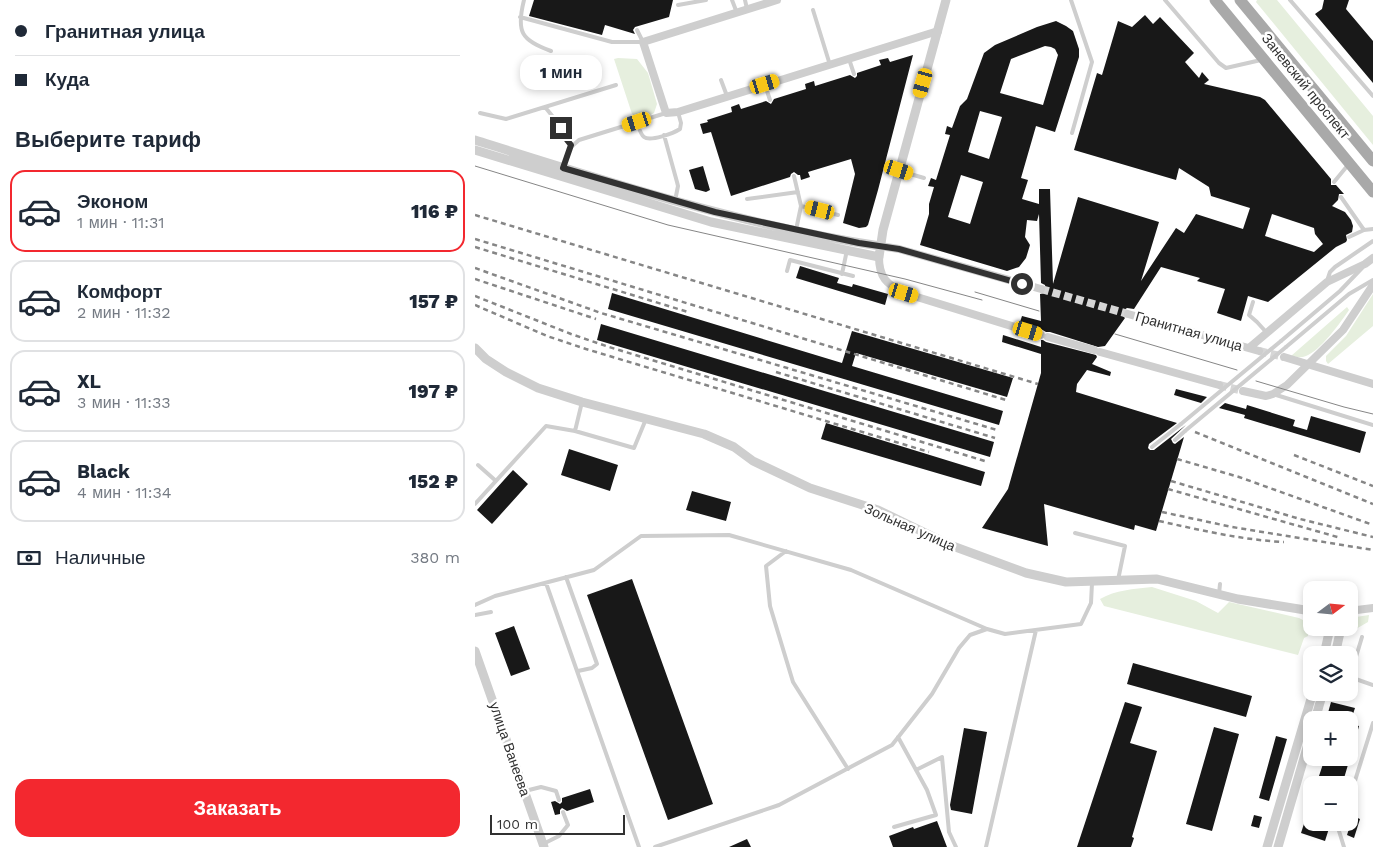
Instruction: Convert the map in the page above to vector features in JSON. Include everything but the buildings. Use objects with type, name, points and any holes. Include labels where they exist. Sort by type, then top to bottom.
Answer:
[{"type":"main road","name":"Заневский проспект","points":[[1215,0],[1373,192]]},
{"type":"main road","name":"Заневский проспект","points":[[1240,0],[1373,161]]},
{"type":"street","points":[[777,0],[643,42],[666,113],[678,112],[937,31]]},
{"type":"street","points":[[946,0],[880,246],[879,267],[884,279],[904,293],[1045,336],[1219,385]]},
{"type":"street","points":[[475,140],[674,202],[796,230],[899,249],[1041,289]]},
{"type":"street","points":[[475,150],[711,222],[879,257]]},
{"type":"street","name":"Гранитная улица","points":[[1249,348],[1327,282],[1365,264],[1373,258]]},
{"type":"street","points":[[1243,391],[1257,395],[1273,394],[1287,385],[1343,330],[1373,285]]},
{"type":"street","name":"Гранитная улица","points":[[1128,314],[1259,351]]},
{"type":"street","name":"Зольная улица","points":[[475,348],[486,359],[538,388],[582,402],[704,434],[734,447],[753,461],[810,488],[878,510],[950,545],[1017,570],[1065,582],[1157,579],[1238,599],[1303,610]]},
{"type":"street","points":[[1284,357],[1373,384]]},
{"type":"street","points":[[1358,610],[1373,608]]},
{"type":"street","name":"улица Ванеева","points":[[475,651],[544,845]]},
{"type":"street","points":[[1267,847],[1310,701]]},
{"type":"street","points":[[1278,847],[1303,761]]},
{"type":"lane","points":[[524,0],[520,17],[525,36],[534,45],[551,51]]},
{"type":"lane","points":[[678,5],[706,0]]},
{"type":"lane","points":[[732,0],[737,12]]},
{"type":"lane","points":[[745,0],[747,9]]},
{"type":"lane","points":[[1071,0],[1092,62],[1072,133]]},
{"type":"lane","points":[[1165,0],[1219,63],[1226,68],[1264,60]]},
{"type":"lane","points":[[1290,0],[1373,96]]},
{"type":"lane","points":[[813,10],[830,65]]},
{"type":"lane","points":[[520,17],[611,42],[643,42],[637,30]]},
{"type":"lane","points":[[849,59],[854,74]]},
{"type":"lane","points":[[721,80],[727,96]]},
{"type":"lane","points":[[765,84],[770,100]]},
{"type":"lane","points":[[479,112],[506,119],[616,85]]},
{"type":"lane","points":[[545,107],[571,145]]},
{"type":"lane","points":[[637,122],[641,133],[648,139],[680,129],[681,123],[678,112]]},
{"type":"lane","points":[[563,168],[571,145],[579,140],[666,113]]},
{"type":"lane","points":[[664,135],[678,186],[674,202]]},
{"type":"lane","points":[[1334,182],[1350,164]]},
{"type":"lane","points":[[899,170],[924,178]]},
{"type":"lane","points":[[794,176],[801,206],[796,230]]},
{"type":"lane","points":[[747,199],[798,192]]},
{"type":"lane","points":[[1341,197],[1364,230]]},
{"type":"lane","points":[[801,206],[838,215]]},
{"type":"lane","points":[[1349,237],[1364,230],[1373,229]]},
{"type":"lane","points":[[1327,282],[1330,272],[1335,266],[1373,241]]},
{"type":"lane","points":[[842,274],[847,250]]},
{"type":"lane","points":[[787,271],[790,260],[853,276]]},
{"type":"lane","points":[[1153,447],[1343,289],[1365,264]]},
{"type":"lane","points":[[1175,440],[1349,294],[1373,280]]},
{"type":"lane","points":[[1343,289],[1349,294]]},
{"type":"lane","points":[[1253,302],[1249,316],[1267,333]]},
{"type":"lane","points":[[1273,394],[1373,425]]},
{"type":"lane","points":[[575,431],[582,402]]},
{"type":"lane","points":[[475,504],[546,426],[575,431],[634,448],[647,419]]},
{"type":"lane","points":[[479,465],[496,481]]},
{"type":"lane","points":[[1075,533],[1125,546],[1119,580]]},
{"type":"lane","points":[[475,605],[495,596],[594,570],[641,536],[729,535],[851,570],[987,629],[1005,634],[1081,624],[1091,603],[1092,582]]},
{"type":"lane","points":[[786,551],[766,566],[770,606],[793,682],[848,768]]},
{"type":"lane","points":[[566,577],[597,664],[592,668],[577,671]]},
{"type":"lane","points":[[546,583],[639,847]]},
{"type":"lane","points":[[1219,594],[1220,584]]},
{"type":"lane","points":[[475,615],[491,612]]},
{"type":"lane","points":[[655,847],[779,805],[892,745],[933,694],[959,648],[970,636],[987,629]]},
{"type":"lane","points":[[985,847],[1036,630]]},
{"type":"lane","points":[[1358,649],[1362,636]]},
{"type":"lane","points":[[1358,681],[1373,685]]},
{"type":"lane","points":[[1357,776],[1373,724]]},
{"type":"lane","points":[[898,737],[927,790],[935,815]]},
{"type":"lane","points":[[916,770],[942,757],[949,832],[956,847]]},
{"type":"lane","points":[[524,791],[541,788],[556,791],[559,800]]},
{"type":"lane","points":[[544,845],[559,836],[568,825],[563,812]]},
{"type":"lane","points":[[894,827],[935,815],[947,814]]},
{"type":"lane","points":[[1339,831],[1344,847]]},
{"type":"green space","points":[[1257,0],[1277,0],[1373,116],[1373,145],[1256,2]]},
{"type":"green space","points":[[614,59],[637,59],[648,73],[657,104],[654,113],[649,116],[637,117],[632,114]]},
{"type":"green space","points":[[1373,294],[1373,326],[1328,364],[1326,356],[1346,336]]},
{"type":"green space","points":[[1347,307],[1349,310],[1330,336],[1312,353],[1304,357],[1291,356]]},
{"type":"green space","points":[[1152,587],[1196,601],[1218,613],[1229,602],[1299,618],[1303,620],[1303,636],[1308,636],[1304,638],[1298,655],[1104,606],[1100,599],[1131,589]]},
{"type":"green space","points":[[1369,615],[1368,622],[1358,628],[1358,617]]},
{"type":"tunnel","points":[[1041,289],[1128,314]]},
{"type":"tunnel","points":[[1259,351],[1284,357]]},
{"type":"tunnel","points":[[1219,385],[1243,391]]},
{"type":"tram line","points":[[475,166],[668,225],[905,279],[982,300]]},
{"type":"tram line","points":[[975,292],[1039,311]]},
{"type":"tram line","points":[[1115,334],[1237,370]]},
{"type":"tram line","points":[[1256,381],[1373,414]]},
{"type":"railway","points":[[475,215],[1038,384]]},
{"type":"railway","points":[[475,239],[1006,400]]},
{"type":"railway","points":[[475,247],[688,312]]},
{"type":"railway","points":[[475,268],[601,313],[997,430]]},
{"type":"railway","points":[[475,279],[596,319]]},
{"type":"railway","points":[[475,296],[609,347],[988,462]]},
{"type":"railway","points":[[475,305],[547,336],[586,349],[929,452]]},
{"type":"railway","points":[[776,372],[995,438]]},
{"type":"railway","points":[[1195,432],[1373,504]]},
{"type":"railway","points":[[1294,455],[1373,486]]},
{"type":"railway","points":[[1177,459],[1239,477],[1373,525]]},
{"type":"railway","points":[[1171,481],[1300,519],[1373,537]]},
{"type":"railway","points":[[1168,489],[1341,538]]},
{"type":"railway","points":[[1162,512],[1232,527],[1373,550]]},
{"type":"railway","points":[[1159,521],[1237,537],[1284,542]]},
{"type":"route","points":[[561,128],[571,145],[563,168],[674,202],[751,221],[859,243],[899,249],[1022,284]]}]
